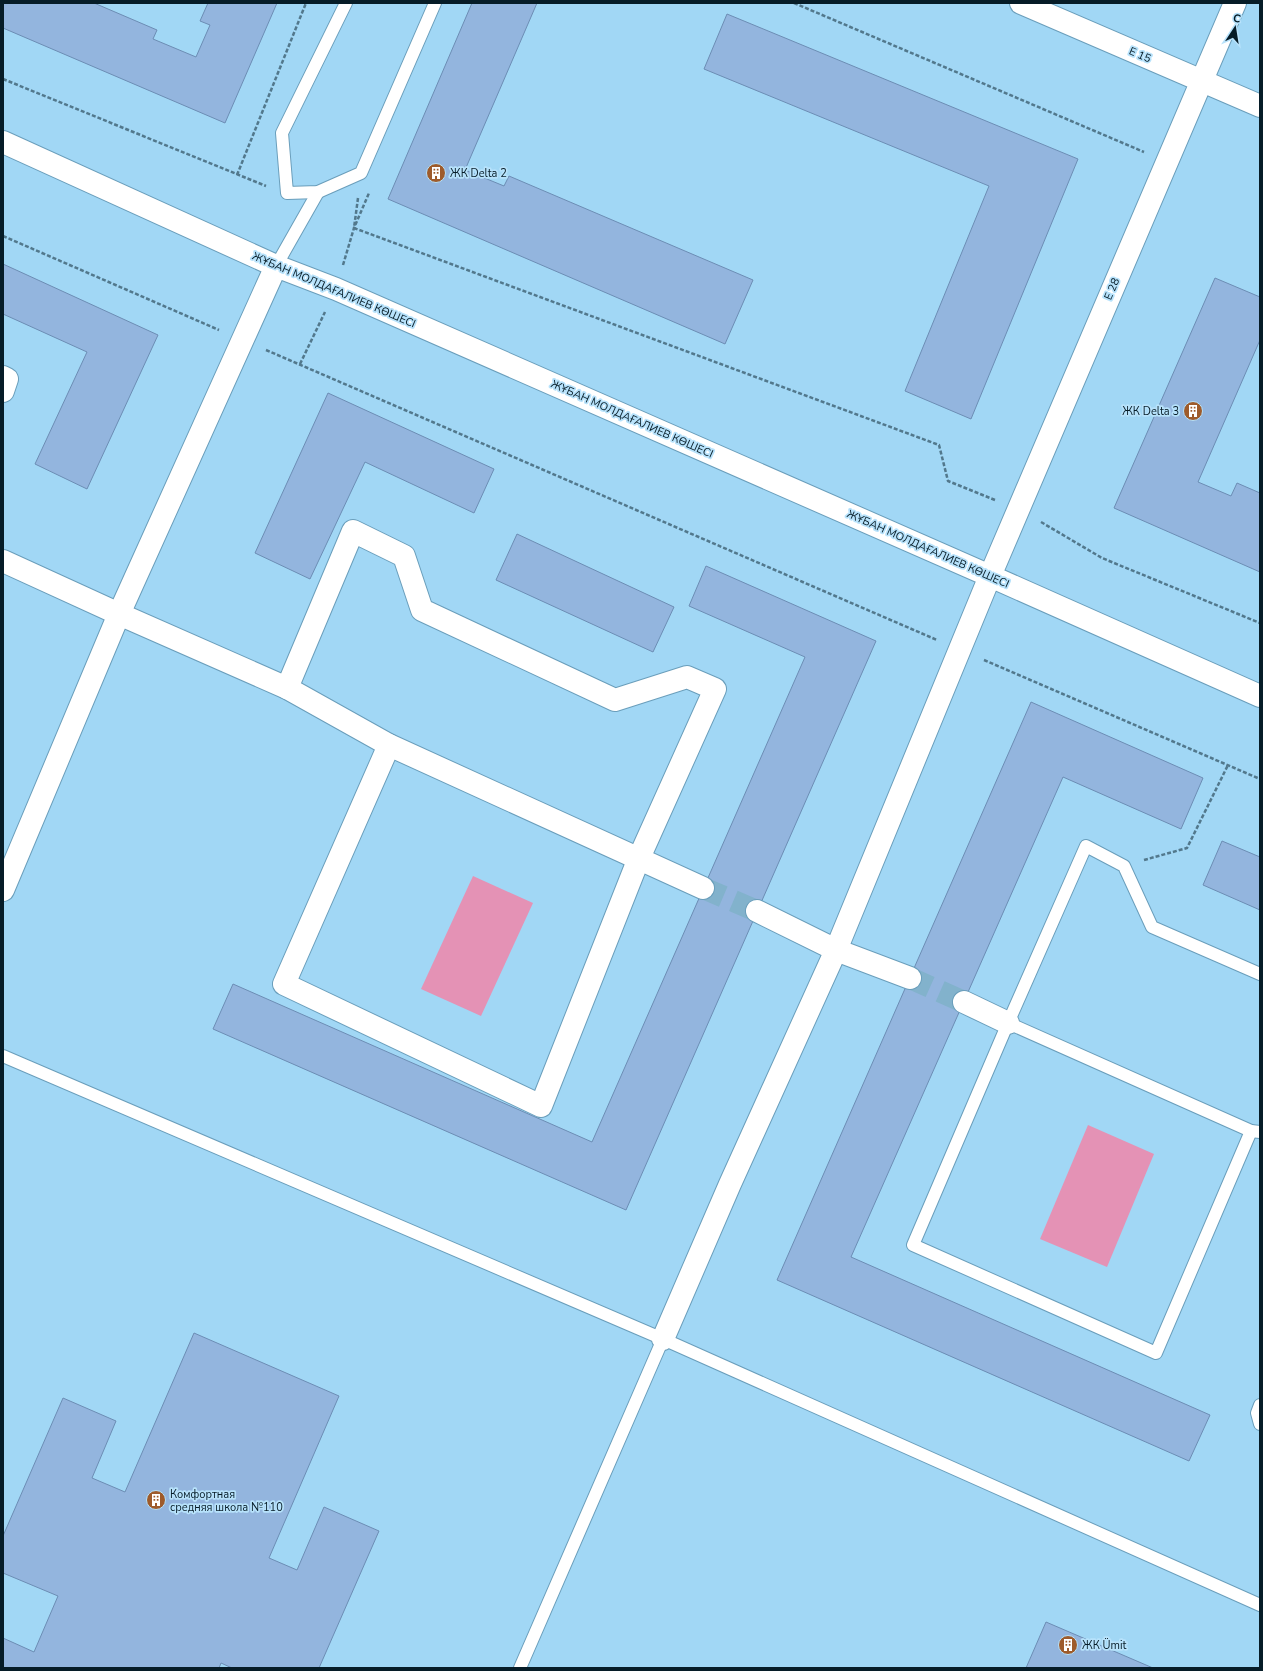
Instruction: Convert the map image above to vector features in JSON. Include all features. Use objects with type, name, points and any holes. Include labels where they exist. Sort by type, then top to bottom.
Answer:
[{"type":"street","name":"E 15","points":[[1021,3],[1260,106]]},
{"type":"street","name":"E 28","points":[[663,1339],[730,1184],[836,950],[1018,509],[1235,3]]},
{"type":"street","name":"ЖҰБАН МОЛДАҒАЛИЕВ КӨШЕСІ","points":[[3,142],[276,266],[336,289],[1260,696]]},
{"type":"street","points":[[3,890],[119,614],[276,266]]},
{"type":"street","points":[[3,378],[7,379],[3,390]]},
{"type":"street","points":[[288,688],[353,531],[404,556],[422,610],[615,700],[686,677],[715,689],[639,858],[541,1106],[284,984],[389,745]]},
{"type":"street","points":[[3,561],[288,688],[389,745],[703,888]]},
{"type":"street","points":[[757,911],[836,950],[910,978]]},
{"type":"street","points":[[964,1002],[1008,1023]]},
{"type":"lane","points":[[346,3],[282,133],[287,193],[318,192],[360,173],[435,3]]},
{"type":"lane","points":[[276,266],[318,192]]},
{"type":"lane","points":[[1008,1023],[1256,1132],[1156,1353],[913,1245],[1008,1023],[1086,846],[1124,866],[1152,927],[1260,974]]},
{"type":"lane","points":[[3,1056],[663,1339],[1260,1605]]},
{"type":"lane","points":[[520,1668],[663,1339]]},
{"type":"lane","points":[[1260,1405],[1257,1413],[1260,1424]]},
{"type":"path","points":[[236,175],[306,3]]},
{"type":"path","points":[[794,3],[1167,162]]},
{"type":"path","points":[[3,79],[236,175],[287,193]]},
{"type":"path","points":[[360,173],[354,228],[939,445],[948,481],[1018,509],[1102,558],[1260,624]]},
{"type":"path","points":[[3,236],[242,341],[300,364],[1260,779]]},
{"type":"path","points":[[300,364],[336,289]]},
{"type":"path","points":[[1124,866],[1187,848],[1228,765]]},
{"type":"shaded area","points":[[473,876],[533,903],[481,1016],[421,989]]},
{"type":"shaded area","points":[[1088,1125],[1154,1154],[1107,1267],[1040,1239]]},
{"type":"building","points":[[3,3],[94,3],[157,30],[153,39],[196,57],[210,25],[200,21],[208,3],[277,3],[225,123],[3,28]]},
{"type":"building","name":"ЖК Delta 2","points":[[472,3],[537,3],[465,170],[504,186],[509,176],[753,280],[725,344],[388,199]]},
{"type":"building","points":[[727,14],[1078,159],[971,419],[905,391],[989,186],[704,69]]},
{"type":"building","points":[[3,264],[158,335],[87,489],[35,464],[87,352],[3,314]]},
{"type":"building","name":"ЖК Delta 3","points":[[1215,278],[1260,297],[1260,340],[1198,482],[1231,496],[1237,483],[1260,493],[1260,572],[1114,508]]},
{"type":"building","points":[[328,393],[494,469],[474,513],[365,462],[310,579],[255,553]]},
{"type":"building","points":[[517,534],[674,607],[653,652],[496,580]]},
{"type":"building","points":[[706,566],[876,641],[626,1210],[213,1029],[233,984],[592,1142],[805,657],[689,606]]},
{"type":"building","points":[[1031,702],[1203,778],[1181,829],[1063,777],[851,1257],[1210,1415],[1189,1461],[777,1280]]},
{"type":"building","points":[[1222,841],[1260,857],[1260,910],[1203,885]]},
{"type":"building","name":"Комфортная средняя школа №110","points":[[194,1333],[339,1396],[269,1558],[297,1570],[324,1507],[379,1531],[319,1668],[232,1668],[221,1663],[219,1668],[3,1668],[3,1638],[34,1652],[58,1596],[3,1573],[3,1536],[63,1398],[116,1421],[92,1478],[125,1492]]},
{"type":"building","name":"ЖК Ümit","points":[[1046,1622],[1153,1668],[1026,1668]]},
{"type":"tunnel","points":[[703,888],[757,911]]},
{"type":"tunnel","points":[[910,978],[964,1002]]},
{"type":"place","name":"ЖК Delta 2","points":[[436,173]]},
{"type":"place","name":"ЖК Delta 3","points":[[1193,411]]},
{"type":"place","name":"Комфортная средняя школа №110","points":[[156,1500]]},
{"type":"place","name":"ЖК Ümit","points":[[1068,1645]]}]
